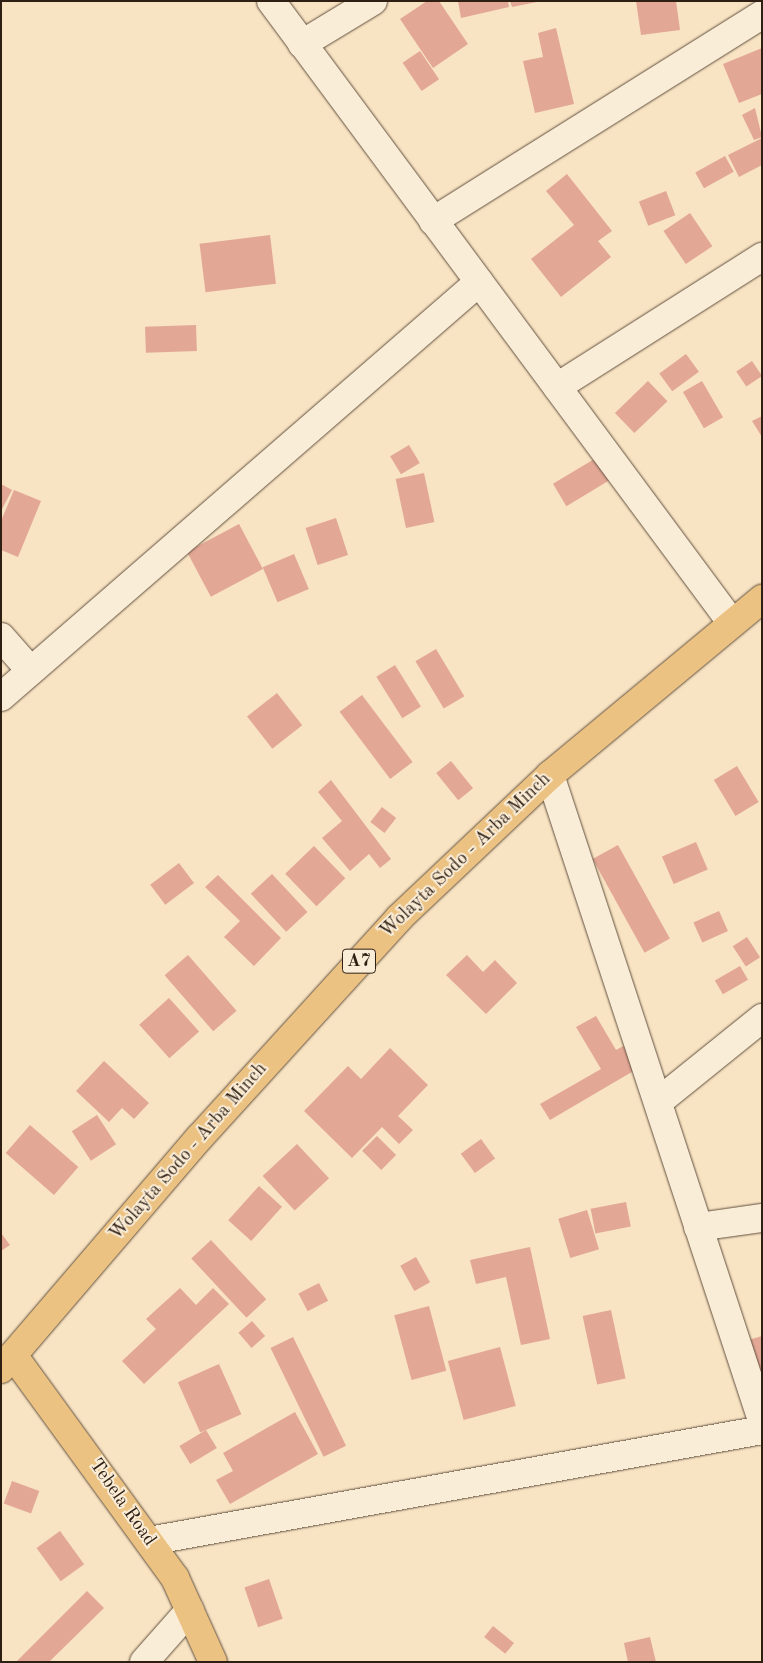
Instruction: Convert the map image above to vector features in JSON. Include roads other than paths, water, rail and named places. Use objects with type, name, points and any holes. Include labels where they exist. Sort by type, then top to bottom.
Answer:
[{"type":"main road","name":"Wolayta Sodo - Arba Minch","points":[[7,1362],[200,1137],[399,918],[550,775],[762,598]]},
{"type":"main road","name":"Tebela Road","points":[[7,1362],[149,1541],[175,1578],[214,1662]]},
{"type":"street","points":[[271,1],[732,623]]},
{"type":"street","points":[[302,44],[373,1]]},
{"type":"street","points":[[433,221],[762,15]]},
{"type":"street","points":[[557,387],[762,257]]},
{"type":"street","points":[[1,697],[479,282]]},
{"type":"street","points":[[1,637],[31,671]]},
{"type":"street","points":[[550,775],[762,1420]]},
{"type":"street","points":[[658,1102],[762,1018]]},
{"type":"street","points":[[698,1227],[762,1218]]},
{"type":"street","points":[[149,1541],[762,1430]]},
{"type":"street","points":[[144,1662],[190,1610]]}]
